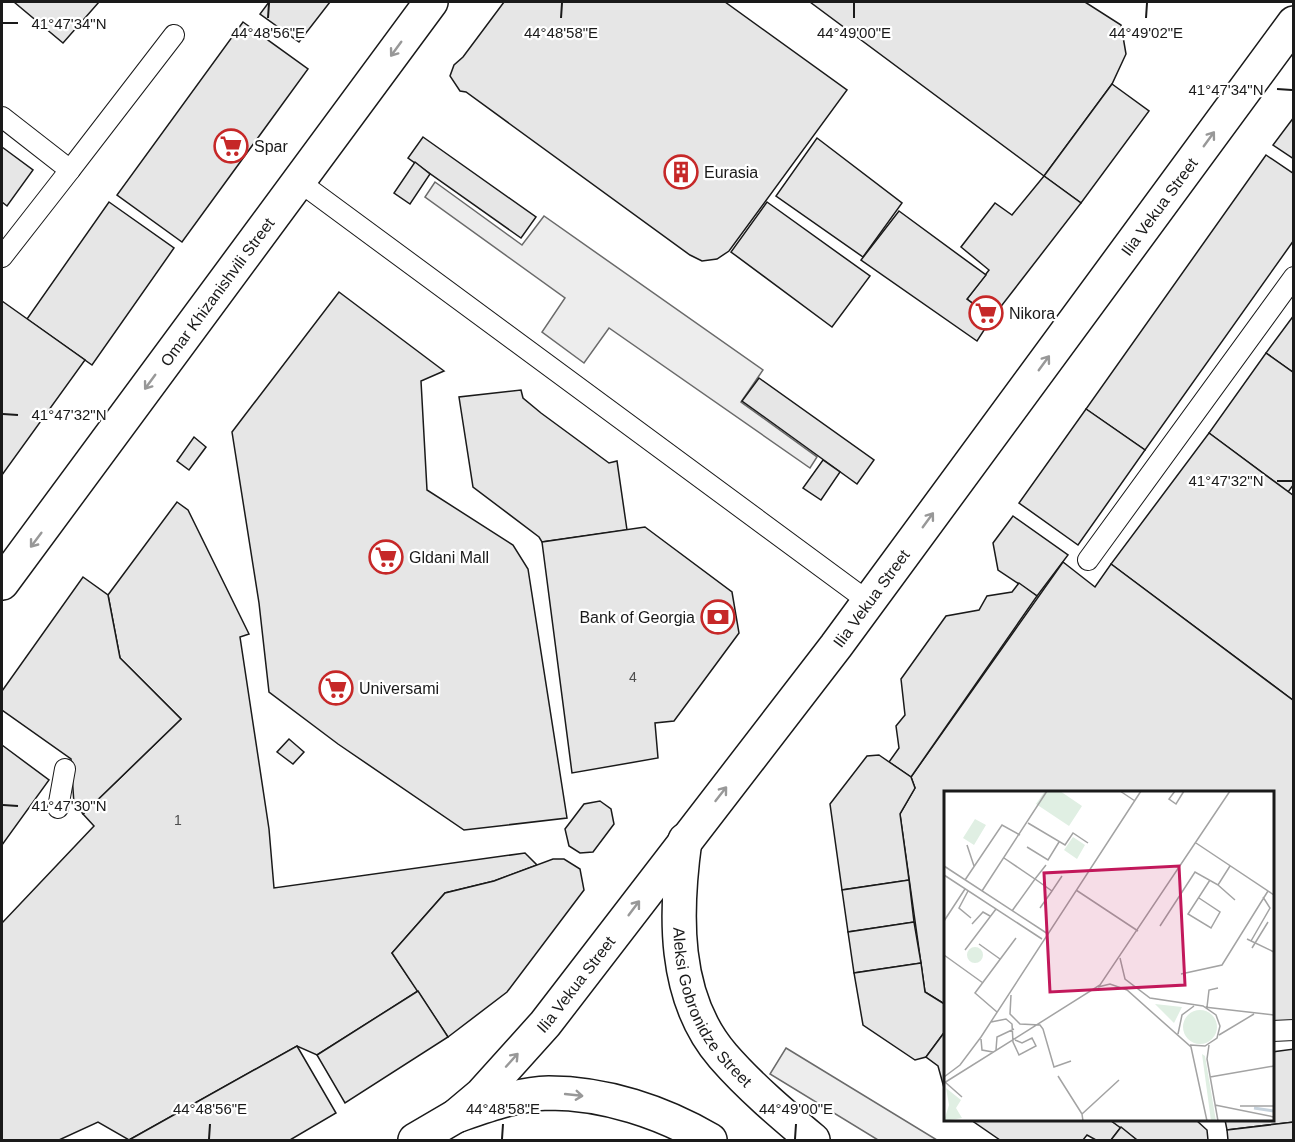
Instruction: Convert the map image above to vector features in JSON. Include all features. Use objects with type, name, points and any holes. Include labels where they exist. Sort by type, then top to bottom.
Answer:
[{"type":"main road","name":"Omar Khizanishvili Street","points":[[3,584],[297,180],[356,106],[430,2]]},
{"type":"main road","name":"Ilia Vekua Street","points":[[416,1140],[456,1116],[481,1095],[544,1024],[869,602],[1293,23]]},
{"type":"main road","name":"Aleksi Gobronidze Street","points":[[685,840],[677,912],[688,990],[702,1024],[721,1054],[736,1070],[759,1094],[813,1140]]},
{"type":"main road","points":[[456,1116],[520,1097],[547,1093],[576,1095],[653,1112],[710,1140]]},
{"type":"lane","points":[[2,257],[174,35]]},
{"type":"lane","points":[[2,117],[70,170]]},
{"type":"lane","points":[[297,180],[869,602]]},
{"type":"lane","points":[[1088,560],[1293,277]]},
{"type":"lane","points":[[58,808],[65,769]]},
{"type":"lane","points":[[1274,1031],[1293,1030]]},
{"type":"shaded area","points":[[435,182],[522,245],[544,216],[763,370],[741,402],[817,457],[810,468],[609,328],[584,363],[542,332],[565,298],[425,197]]},
{"type":"shaded area","points":[[786,1048],[937,1140],[878,1140],[770,1074]]},
{"type":"building","points":[[14,2],[99,2],[63,43]]},
{"type":"building","points":[[269,2],[330,2],[299,42],[260,14]]},
{"type":"building","name":"Eurasia","points":[[504,2],[725,2],[847,90],[729,251],[717,259],[702,261],[690,255],[466,92],[460,91],[450,76],[454,65],[463,57]]},
{"type":"building","points":[[810,2],[1085,2],[1121,25],[1126,54],[1112,84],[1044,176]]},
{"type":"building","points":[[243,22],[308,69],[182,242],[117,195]]},
{"type":"building","points":[[1112,84],[1149,111],[1081,203],[1044,176]]},
{"type":"building","points":[[1294,117],[1294,159],[1273,145]]},
{"type":"building","points":[[423,137],[536,217],[521,238],[408,158]]},
{"type":"building","points":[[817,138],[902,203],[863,257],[776,196]]},
{"type":"building","points":[[2,147],[33,170],[7,206],[2,202]]},
{"type":"building","points":[[1266,155],[1294,174],[1294,240],[1145,450],[1086,409]]},
{"type":"building","points":[[415,162],[430,174],[410,204],[394,193]]},
{"type":"building","points":[[1044,176],[1081,203],[992,318],[967,299],[989,270],[961,247],[995,203],[1012,215]]},
{"type":"building","points":[[109,202],[174,248],[92,365],[27,319]]},
{"type":"building","points":[[767,202],[870,276],[832,327],[731,252]]},
{"type":"building","points":[[899,211],[986,275],[967,299],[992,318],[977,341],[861,260]]},
{"type":"building","name":"Gldani Mall","points":[[339,292],[444,371],[421,381],[427,490],[513,545],[528,569],[567,818],[464,830],[338,744],[269,692],[259,603],[232,432]]},
{"type":"building","points":[[2,301],[85,360],[2,475]]},
{"type":"building","points":[[1294,315],[1294,373],[1266,353]]},
{"type":"building","points":[[1266,353],[1294,373],[1294,484],[1288,492],[1209,433]]},
{"type":"building","points":[[759,378],[874,460],[857,484],[742,401]]},
{"type":"building","points":[[521,390],[523,398],[541,413],[609,463],[617,461],[627,530],[542,542],[539,537],[473,487],[459,397]]},
{"type":"building","points":[[1086,409],[1145,450],[1078,545],[1019,503]]},
{"type":"building","points":[[1209,433],[1294,496],[1294,701],[1111,564]]},
{"type":"building","points":[[194,437],[206,447],[189,470],[177,461]]},
{"type":"building","points":[[823,460],[840,472],[821,500],[803,488]]},
{"type":"building","points":[[177,502],[188,510],[249,634],[240,637],[269,829],[274,888],[525,853],[537,865],[494,881],[445,893],[392,953],[418,991],[317,1055],[297,1046],[129,1140],[98,1122],[59,1140],[2,1140],[2,923],[94,826],[83,814],[181,719],[120,658],[108,595]]},
{"type":"building","points":[[1013,516],[1068,555],[1037,596],[998,570],[993,543]]},
{"type":"building","points":[[645,527],[732,592],[739,633],[674,721],[655,723],[658,758],[572,773],[542,542]]},
{"type":"building","points":[[1063,562],[1095,587],[1111,564],[1294,701],[1294,1023],[1274,1024],[1274,791],[944,791],[944,1004],[925,992],[900,814],[915,788],[911,777]]},
{"type":"building","points":[[83,577],[108,595],[120,658],[181,719],[83,814],[74,804],[71,759],[2,710],[2,691]]},
{"type":"building","points":[[1019,583],[1037,596],[911,777],[889,762],[899,748],[896,726],[905,715],[901,679],[946,616],[979,610],[987,596],[1012,592]]},
{"type":"building","points":[[289,739],[304,752],[293,764],[277,752]]},
{"type":"building","points":[[2,745],[49,780],[2,845]]},
{"type":"building","points":[[879,755],[911,777],[915,788],[900,814],[909,880],[842,890],[830,804],[867,756]]},
{"type":"building","points":[[600,801],[611,809],[614,824],[593,852],[580,853],[569,846],[565,829],[584,804]]},
{"type":"building","points":[[553,859],[564,859],[580,869],[584,890],[507,992],[448,1037],[392,953],[445,893],[494,881]]},
{"type":"building","points":[[909,880],[914,922],[848,932],[842,890]]},
{"type":"building","points":[[914,922],[921,963],[854,973],[848,932]]},
{"type":"building","points":[[921,963],[925,992],[944,1004],[944,1033],[926,1057],[915,1060],[863,1025],[854,973]]},
{"type":"building","points":[[418,991],[448,1037],[345,1103],[317,1055]]},
{"type":"building","points":[[944,1033],[944,1088],[938,1066],[926,1057]]},
{"type":"building","points":[[297,1046],[336,1113],[290,1140],[129,1140]]},
{"type":"building","points":[[1294,1049],[1294,1122],[1227,1130],[1225,1121],[1274,1121],[1274,1052]]},
{"type":"building","points":[[972,1121],[1112,1121],[1121,1127],[1111,1140],[1096,1140],[1087,1135],[1083,1140],[1000,1140]]},
{"type":"building","points":[[1111,1121],[1197,1121],[1207,1130],[1208,1140],[1137,1140]]},
{"type":"building","points":[[1294,1122],[1294,1140],[1228,1140],[1227,1130]]},
{"type":"building","points":[[1121,1127],[1137,1140],[1111,1140]]},
{"type":"place","name":"Spar","points":[[231,146]]},
{"type":"place","name":"Eurasia","points":[[681,172]]},
{"type":"place","name":"Nikora","points":[[986,313]]},
{"type":"place","name":"Gldani Mall","points":[[386,557]]},
{"type":"place","name":"Bank of Georgia","points":[[718,617]]},
{"type":"place","name":"Universami","points":[[336,688]]}]
